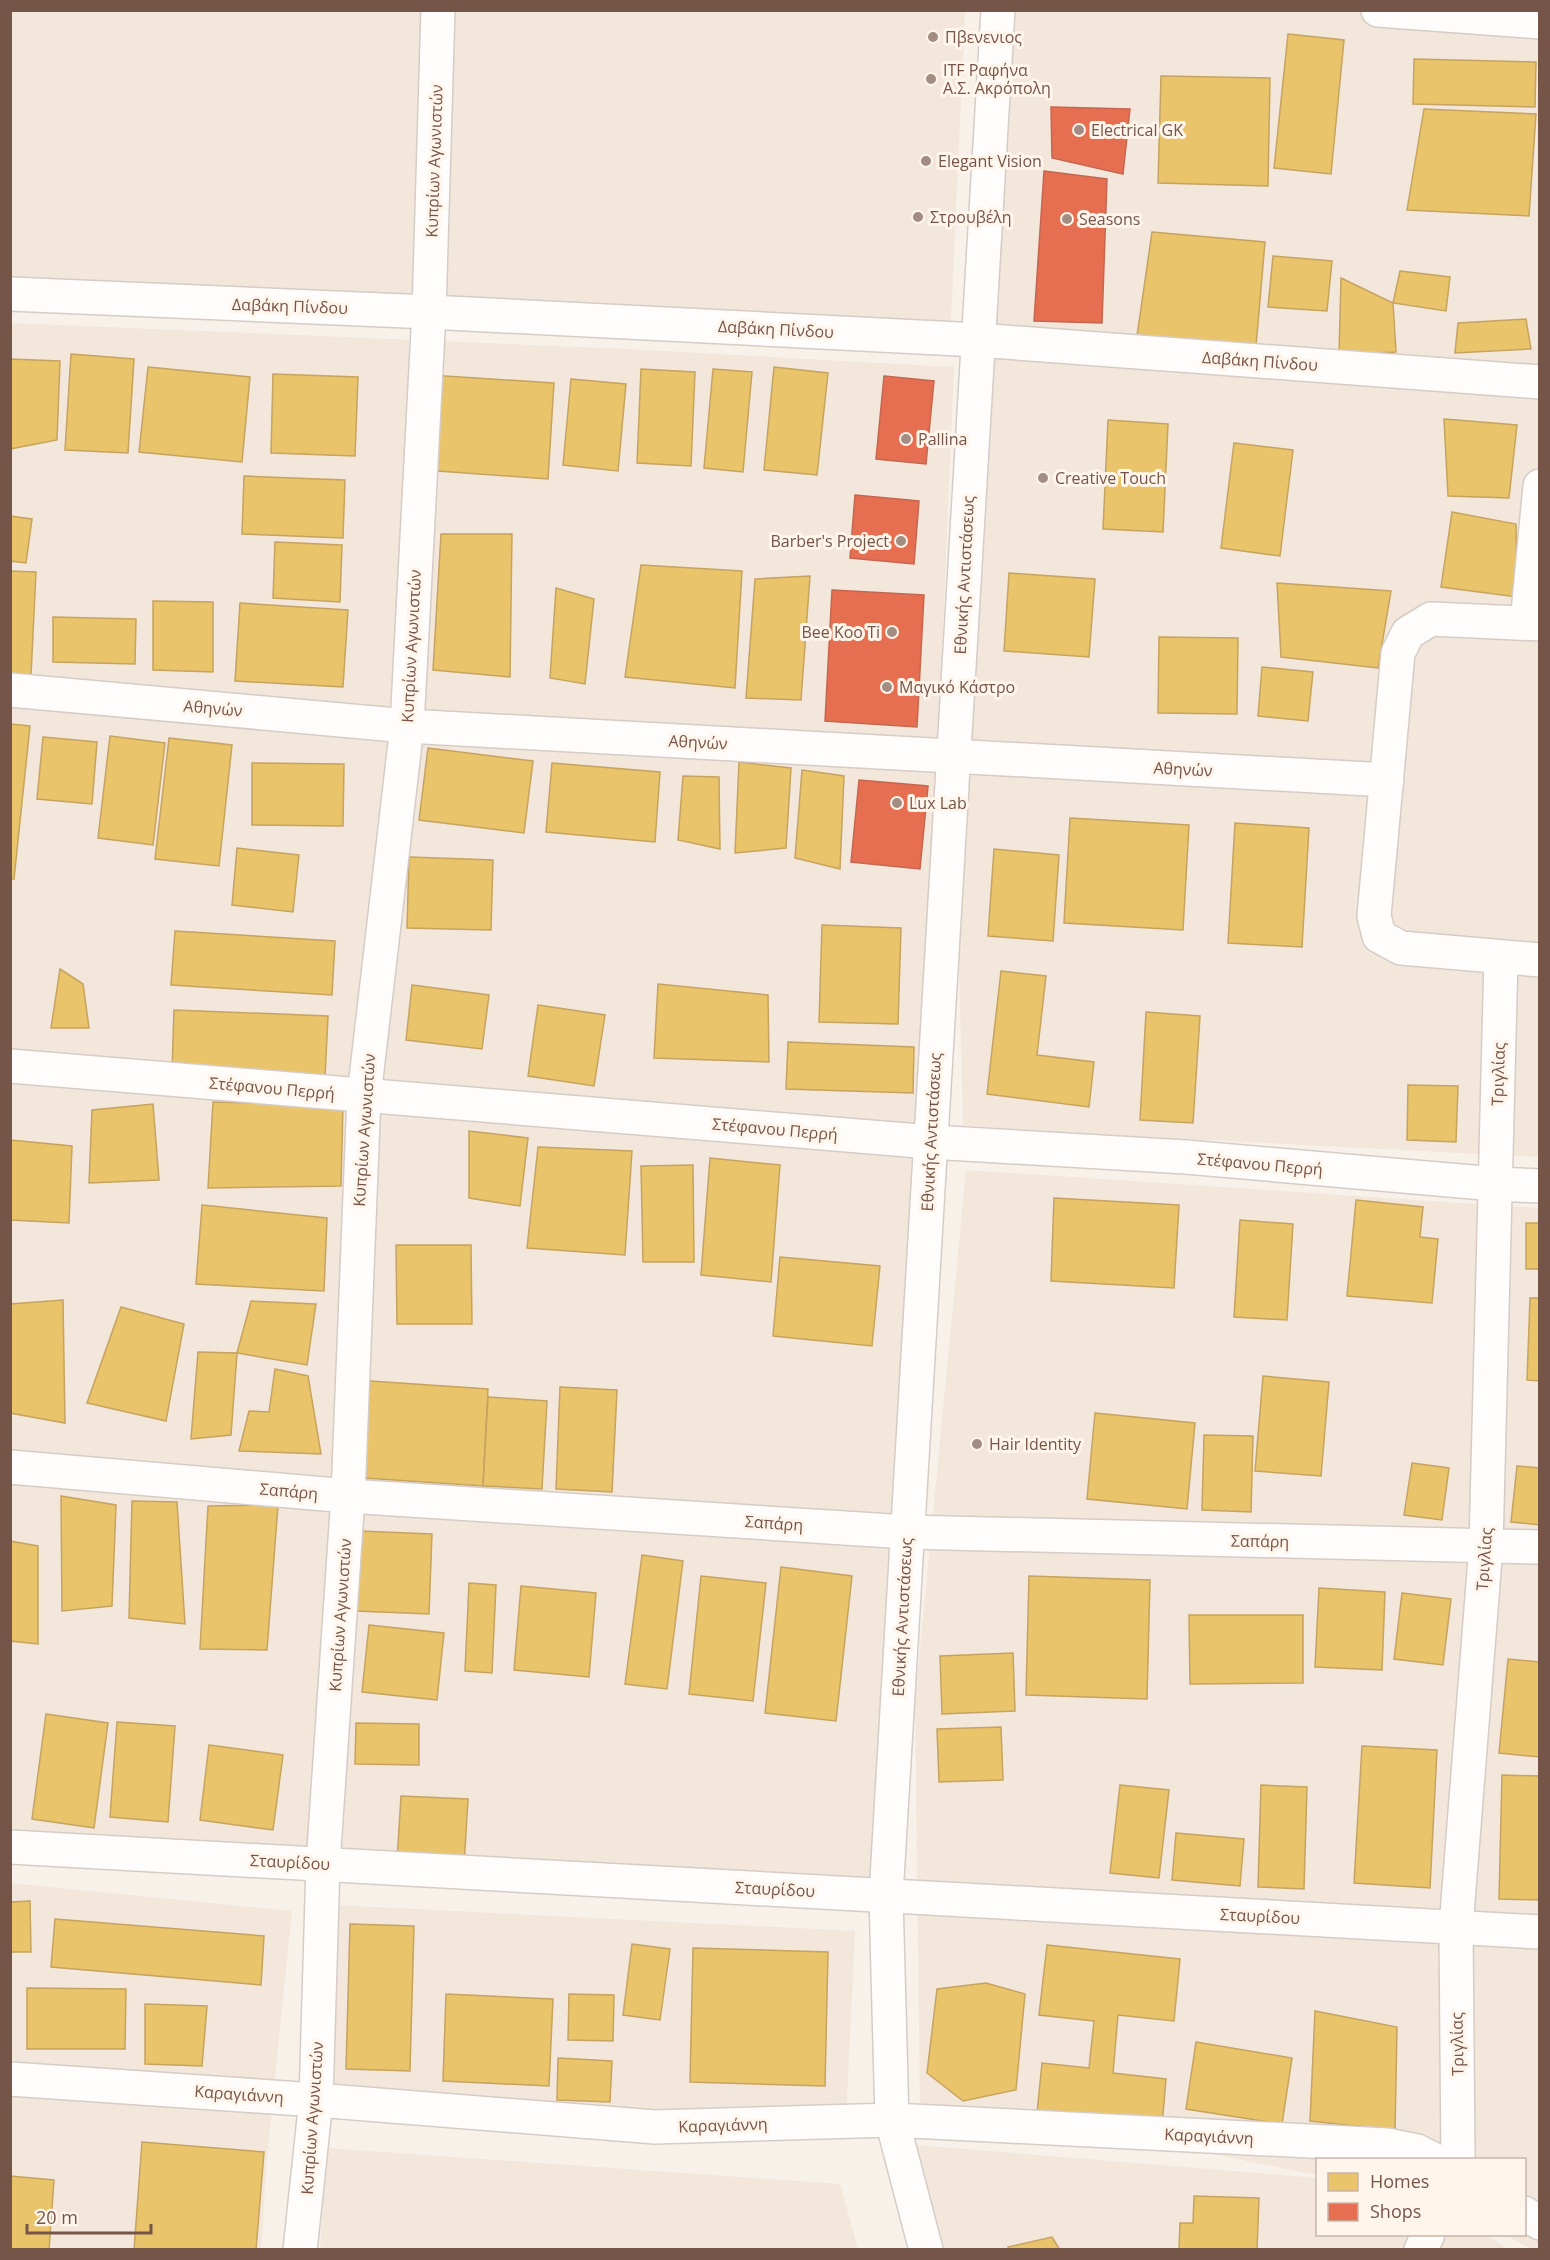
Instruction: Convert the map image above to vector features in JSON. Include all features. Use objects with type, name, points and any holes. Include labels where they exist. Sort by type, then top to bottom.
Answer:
[{"type":"street","name":"Κυπρίων Αγωνιστών","points":[[300,2250],[316,2100],[323,1864],[348,1496],[364,1096],[407,726],[429,312],[438,10]]},
{"type":"street","name":"Εθνικής Αντιστάσεως","points":[[926,2250],[892,2120],[886,1896],[998,10]]},
{"type":"street","points":[[1378,10],[1539,22]]},
{"type":"street","name":"Δαβάκη Πίνδου","points":[[10,294],[429,312],[978,340],[1539,382]]},
{"type":"street","points":[[1539,486],[1533,624],[1431,619],[1408,633],[1398,653],[1374,916],[1379,936],[1401,948],[1539,960]]},
{"type":"street","name":"Αθηνών","points":[[10,690],[407,726],[1387,780]]},
{"type":"street","name":"Τριγλίας","points":[[1458,2158],[1456,1927],[1486,1546],[1501,958]]},
{"type":"street","name":"Στέφανου Περρή","points":[[10,1066],[931,1142],[1186,1157],[1539,1186]]},
{"type":"street","name":"Σαπάρη","points":[[10,1467],[348,1496],[908,1532],[1539,1547]]},
{"type":"street","name":"Σταυρίδου","points":[[10,1847],[1539,1932]]},
{"type":"street","name":"Καραγιάννη","points":[[10,2079],[655,2127],[892,2120],[1387,2145],[1417,2151],[1431,2158]]},
{"type":"street","points":[[1526,2214],[1539,2223]]},
{"type":"street","points":[[1421,2250],[1428,2236]]},
{"type":"shaded area","points":[[10,11],[965,11],[950,342],[11,282]]},
{"type":"shaded area","points":[[1012,11],[1539,11],[1539,1157],[1073,1133],[963,1125],[958,924]]},
{"type":"shaded area","points":[[10,323],[628,349],[954,367],[919,1193],[871,1888],[11,1853]]},
{"type":"shaded area","points":[[966,1170],[1539,1208],[1539,2249],[1531,2249],[1508,2236],[1526,2236],[1526,2158],[1316,2158],[1316,2175],[1163,2144],[920,2106],[915,1702]]},
{"type":"shaded area","points":[[10,1883],[292,1911],[267,2156],[261,2249],[11,2249]]},
{"type":"shaded area","points":[[335,1905],[855,1931],[846,2119],[326,2093]]},
{"type":"shaded area","points":[[905,2144],[1316,2178],[1316,2236],[1489,2236],[1507,2249],[935,2249]]},
{"type":"shaded area","points":[[326,2148],[840,2184],[858,2249],[320,2250]]},
{"type":"building: Homes","points":[[1288,34],[1344,40],[1331,174],[1274,168]]},
{"type":"building: Homes","points":[[1414,59],[1536,62],[1535,107],[1413,104]]},
{"type":"building: Homes","points":[[1161,76],[1270,78],[1268,186],[1158,183]]},
{"type":"building: Homes","points":[[1424,109],[1536,114],[1529,216],[1407,210]]},
{"type":"building: Homes","points":[[1152,232],[1265,242],[1256,346],[1137,336]]},
{"type":"building: Homes","points":[[1273,256],[1332,261],[1327,311],[1268,307]]},
{"type":"building: Homes","points":[[1400,271],[1450,277],[1446,311],[1393,303]]},
{"type":"building: Homes","points":[[1341,278],[1393,303],[1396,352],[1339,355]]},
{"type":"building: Homes","points":[[1526,319],[1531,349],[1455,353],[1458,323]]},
{"type":"building: Homes","points":[[71,354],[134,359],[128,453],[65,450]]},
{"type":"building: Homes","points":[[10,359],[60,361],[57,440],[10,449]]},
{"type":"building: Homes","points":[[148,367],[250,377],[242,462],[139,452]]},
{"type":"building: Homes","points":[[774,367],[828,373],[817,475],[764,470]]},
{"type":"building: Homes","points":[[641,369],[695,372],[691,466],[637,463]]},
{"type":"building: Homes","points":[[713,369],[752,372],[743,472],[704,468]]},
{"type":"building: Homes","points":[[273,374],[358,377],[355,456],[271,453]]},
{"type":"building: Homes","points":[[430,375],[554,383],[548,479],[424,470]]},
{"type":"building: Homes","points":[[571,379],[626,384],[618,471],[563,465]]},
{"type":"building: Homes","points":[[1444,419],[1517,425],[1509,498],[1448,496]]},
{"type":"building: Homes","points":[[1108,420],[1168,424],[1163,532],[1103,529]]},
{"type":"building: Homes","points":[[1234,443],[1293,450],[1280,556],[1221,548]]},
{"type":"building: Homes","points":[[244,476],[345,480],[343,538],[242,534]]},
{"type":"building: Homes","points":[[1452,512],[1516,524],[1517,597],[1441,587]]},
{"type":"building: Homes","points":[[10,516],[32,519],[26,563],[10,561]]},
{"type":"building: Homes","points":[[441,534],[512,534],[510,677],[433,670]]},
{"type":"building: Homes","points":[[275,542],[342,545],[340,602],[273,598]]},
{"type":"building: Homes","points":[[641,565],[742,571],[735,688],[625,677]]},
{"type":"building: Homes","points":[[10,571],[36,572],[31,675],[10,674]]},
{"type":"building: Homes","points":[[1009,573],[1095,579],[1089,657],[1004,651]]},
{"type":"building: Homes","points":[[810,576],[801,700],[746,698],[755,579]]},
{"type":"building: Homes","points":[[1277,583],[1391,591],[1378,668],[1281,657]]},
{"type":"building: Homes","points":[[556,588],[594,599],[585,684],[550,678]]},
{"type":"building: Homes","points":[[153,601],[213,602],[213,672],[153,670]]},
{"type":"building: Homes","points":[[240,603],[348,610],[343,687],[235,681]]},
{"type":"building: Homes","points":[[53,617],[136,619],[135,664],[53,662]]},
{"type":"building: Homes","points":[[1159,637],[1238,638],[1237,714],[1158,713]]},
{"type":"building: Homes","points":[[1262,667],[1313,672],[1308,721],[1258,716]]},
{"type":"building: Homes","points":[[10,724],[30,726],[14,879],[10,879]]},
{"type":"building: Homes","points":[[110,736],[165,743],[153,845],[98,838]]},
{"type":"building: Homes","points":[[43,737],[97,742],[92,804],[37,799]]},
{"type":"building: Homes","points":[[169,738],[232,745],[219,866],[155,859]]},
{"type":"building: Homes","points":[[428,748],[533,761],[524,833],[419,820]]},
{"type":"building: Homes","points":[[739,762],[791,768],[786,848],[735,853]]},
{"type":"building: Homes","points":[[252,763],[344,764],[343,826],[252,825]]},
{"type":"building: Homes","points":[[552,763],[660,772],[655,842],[546,832]]},
{"type":"building: Homes","points":[[802,770],[844,776],[840,869],[795,858]]},
{"type":"building: Homes","points":[[683,776],[719,777],[720,849],[678,840]]},
{"type":"building: Homes","points":[[1070,818],[1189,825],[1183,930],[1064,923]]},
{"type":"building: Homes","points":[[1235,823],[1309,828],[1302,947],[1228,943]]},
{"type":"building: Homes","points":[[237,848],[299,855],[293,912],[232,905]]},
{"type":"building: Homes","points":[[994,849],[1059,855],[1053,941],[988,936]]},
{"type":"building: Homes","points":[[409,857],[493,860],[491,930],[407,928]]},
{"type":"building: Homes","points":[[822,925],[901,928],[898,1024],[819,1022]]},
{"type":"building: Homes","points":[[175,931],[335,941],[332,995],[171,985]]},
{"type":"building: Homes","points":[[60,969],[83,984],[89,1028],[51,1028]]},
{"type":"building: Homes","points":[[1001,971],[1046,976],[1037,1055],[1094,1062],[1089,1107],[987,1094]]},
{"type":"building: Homes","points":[[658,984],[768,995],[769,1062],[654,1058]]},
{"type":"building: Homes","points":[[412,985],[489,995],[482,1049],[406,1040]]},
{"type":"building: Homes","points":[[538,1005],[605,1015],[594,1086],[528,1076]]},
{"type":"building: Homes","points":[[174,1010],[328,1016],[325,1078],[172,1071]]},
{"type":"building: Homes","points":[[1146,1012],[1200,1016],[1193,1123],[1140,1120]]},
{"type":"building: Homes","points":[[788,1042],[914,1047],[913,1093],[786,1089]]},
{"type":"building: Homes","points":[[1408,1085],[1458,1086],[1456,1142],[1407,1140]]},
{"type":"building: Homes","points":[[213,1102],[343,1105],[341,1186],[208,1188]]},
{"type":"building: Homes","points":[[153,1104],[159,1180],[89,1183],[92,1110]]},
{"type":"building: Homes","points":[[469,1131],[528,1138],[520,1206],[469,1198]]},
{"type":"building: Homes","points":[[10,1140],[72,1146],[69,1223],[10,1220]]},
{"type":"building: Homes","points":[[538,1147],[632,1151],[625,1255],[527,1248]]},
{"type":"building: Homes","points":[[710,1158],[780,1165],[771,1282],[701,1275]]},
{"type":"building: Homes","points":[[693,1165],[694,1262],[643,1262],[641,1166]]},
{"type":"building: Homes","points":[[1054,1198],[1179,1205],[1174,1288],[1051,1281]]},
{"type":"building: Homes","points":[[1356,1200],[1423,1207],[1420,1237],[1438,1239],[1432,1303],[1347,1296]]},
{"type":"building: Homes","points":[[202,1205],[327,1218],[324,1291],[196,1284]]},
{"type":"building: Homes","points":[[1240,1220],[1293,1224],[1287,1320],[1234,1317]]},
{"type":"building: Homes","points":[[1526,1223],[1540,1223],[1540,1269],[1526,1269]]},
{"type":"building: Homes","points":[[396,1245],[471,1245],[472,1324],[397,1324]]},
{"type":"building: Homes","points":[[780,1257],[880,1266],[872,1346],[773,1336]]},
{"type":"building: Homes","points":[[1530,1298],[1540,1298],[1540,1381],[1527,1380]]},
{"type":"building: Homes","points":[[63,1300],[65,1423],[10,1413],[10,1304]]},
{"type":"building: Homes","points":[[251,1301],[316,1304],[307,1365],[237,1353]]},
{"type":"building: Homes","points":[[121,1307],[184,1324],[166,1421],[87,1403]]},
{"type":"building: Homes","points":[[198,1352],[237,1353],[231,1435],[191,1439]]},
{"type":"building: Homes","points":[[275,1369],[308,1376],[321,1454],[239,1451],[249,1411],[269,1412]]},
{"type":"building: Homes","points":[[1263,1376],[1329,1382],[1321,1476],[1255,1471]]},
{"type":"building: Homes","points":[[370,1381],[488,1389],[483,1486],[364,1478]]},
{"type":"building: Homes","points":[[560,1387],[617,1390],[612,1492],[556,1489]]},
{"type":"building: Homes","points":[[488,1397],[547,1401],[542,1489],[483,1486]]},
{"type":"building: Homes","points":[[1095,1413],[1195,1423],[1187,1509],[1087,1499]]},
{"type":"building: Homes","points":[[1204,1435],[1253,1436],[1251,1512],[1202,1510]]},
{"type":"building: Homes","points":[[1412,1463],[1449,1468],[1442,1520],[1404,1515]]},
{"type":"building: Homes","points":[[1517,1466],[1540,1468],[1540,1525],[1511,1522]]},
{"type":"building: Homes","points":[[61,1496],[116,1505],[112,1606],[62,1611]]},
{"type":"building: Homes","points":[[132,1501],[177,1502],[185,1624],[129,1618]]},
{"type":"building: Homes","points":[[278,1505],[267,1650],[200,1649],[208,1506]]},
{"type":"building: Homes","points":[[359,1531],[432,1534],[429,1614],[356,1611]]},
{"type":"building: Homes","points":[[10,1541],[38,1546],[38,1644],[10,1641]]},
{"type":"building: Homes","points":[[642,1555],[683,1561],[667,1689],[625,1684]]},
{"type":"building: Homes","points":[[781,1567],[852,1576],[836,1721],[765,1713]]},
{"type":"building: Homes","points":[[701,1576],[766,1583],[753,1701],[689,1694]]},
{"type":"building: Homes","points":[[1029,1576],[1150,1580],[1147,1699],[1026,1695]]},
{"type":"building: Homes","points":[[469,1583],[496,1585],[492,1673],[465,1671]]},
{"type":"building: Homes","points":[[521,1586],[596,1593],[589,1677],[514,1670]]},
{"type":"building: Homes","points":[[1319,1588],[1385,1592],[1382,1670],[1315,1667]]},
{"type":"building: Homes","points":[[1402,1593],[1451,1599],[1443,1665],[1394,1659]]},
{"type":"building: Homes","points":[[1189,1615],[1303,1615],[1303,1683],[1190,1684]]},
{"type":"building: Homes","points":[[369,1625],[444,1633],[437,1700],[362,1692]]},
{"type":"building: Homes","points":[[1013,1653],[1015,1711],[942,1714],[940,1656]]},
{"type":"building: Homes","points":[[1508,1659],[1540,1662],[1540,1757],[1499,1753]]},
{"type":"building: Homes","points":[[46,1714],[108,1723],[94,1828],[32,1819]]},
{"type":"building: Homes","points":[[117,1722],[175,1726],[168,1822],[110,1817]]},
{"type":"building: Homes","points":[[356,1723],[419,1724],[419,1765],[355,1764]]},
{"type":"building: Homes","points":[[1001,1727],[1003,1780],[939,1782],[937,1729]]},
{"type":"building: Homes","points":[[209,1745],[283,1755],[273,1830],[200,1820]]},
{"type":"building: Homes","points":[[1362,1746],[1437,1750],[1430,1888],[1354,1883]]},
{"type":"building: Homes","points":[[1502,1775],[1540,1776],[1540,1900],[1499,1899]]},
{"type":"building: Homes","points":[[1120,1785],[1169,1790],[1159,1878],[1110,1873]]},
{"type":"building: Homes","points":[[1261,1785],[1307,1787],[1304,1889],[1258,1887]]},
{"type":"building: Homes","points":[[401,1796],[468,1799],[464,1866],[397,1862]]},
{"type":"building: Homes","points":[[1176,1833],[1244,1839],[1240,1886],[1172,1880]]},
{"type":"building: Homes","points":[[30,1901],[31,1952],[10,1952],[10,1902]]},
{"type":"building: Homes","points":[[55,1919],[264,1936],[261,1985],[51,1967]]},
{"type":"building: Homes","points":[[350,1924],[414,1926],[410,2071],[346,2069]]},
{"type":"building: Homes","points":[[632,1944],[670,1949],[660,2020],[623,2015]]},
{"type":"building: Homes","points":[[1047,1945],[1180,1959],[1174,2021],[1118,2015],[1113,2073],[1166,2079],[1162,2126],[1037,2113],[1042,2063],[1089,2068],[1094,2021],[1039,2015]]},
{"type":"building: Homes","points":[[693,1948],[828,1952],[825,2086],[690,2082]]},
{"type":"building: Homes","points":[[986,1983],[1025,1994],[1016,2090],[963,2101],[927,2073],[937,1989]]},
{"type":"building: Homes","points":[[27,1988],[126,1989],[125,2049],[27,2049]]},
{"type":"building: Homes","points":[[446,1994],[553,1999],[549,2086],[443,2081]]},
{"type":"building: Homes","points":[[569,1994],[614,1995],[613,2041],[568,2040]]},
{"type":"building: Homes","points":[[145,2004],[207,2006],[202,2066],[145,2064]]},
{"type":"building: Homes","points":[[1315,2011],[1397,2027],[1395,2130],[1310,2121]]},
{"type":"building: Homes","points":[[1196,2042],[1292,2058],[1282,2124],[1186,2109]]},
{"type":"building: Homes","points":[[558,2058],[612,2061],[610,2102],[557,2100]]},
{"type":"building: Homes","points":[[142,2142],[264,2152],[256,2250],[134,2250]]},
{"type":"building: Homes","points":[[10,2176],[54,2180],[49,2250],[10,2250]]},
{"type":"building: Homes","points":[[1194,2196],[1259,2198],[1257,2250],[1179,2250],[1180,2223],[1193,2223]]},
{"type":"building: Homes","points":[[1052,2237],[1060,2250],[1009,2250],[1008,2247]]},
{"type":"building: Shops","points":[[1051,107],[1130,109],[1123,174],[1052,158]]},
{"type":"building: Shops","points":[[1044,171],[1107,179],[1102,323],[1034,321]]},
{"type":"building: Shops","points":[[884,376],[934,381],[926,464],[876,459]]},
{"type":"building: Shops","points":[[855,495],[919,501],[914,564],[850,558]]},
{"type":"building: Shops","points":[[832,590],[924,595],[917,727],[825,721]]},
{"type":"building: Shops","points":[[859,780],[928,786],[920,869],[851,862]]},
{"type":"place","name":"Πβενενιος","points":[[933,37]]},
{"type":"place","name":"ITF Ραφήνα Α.Σ. Ακρόπολη","points":[[931,79]]},
{"type":"place","name":"Electrical GK","points":[[1079,130]]},
{"type":"place","name":"Elegant Vision","points":[[926,161]]},
{"type":"place","name":"Στρουβέλη","points":[[918,217]]},
{"type":"place","name":"Seasons","points":[[1067,219]]},
{"type":"place","name":"Pallina","points":[[906,439]]},
{"type":"place","name":"Creative Touch","points":[[1043,478]]},
{"type":"place","name":"Barber's Project","points":[[901,541]]},
{"type":"place","name":"Bee Koo Ti","points":[[892,632]]},
{"type":"place","name":"Μαγικό Κάστρο","points":[[887,687]]},
{"type":"place","name":"Lux Lab","points":[[897,803]]},
{"type":"place","name":"Hair Identity","points":[[977,1444]]}]
